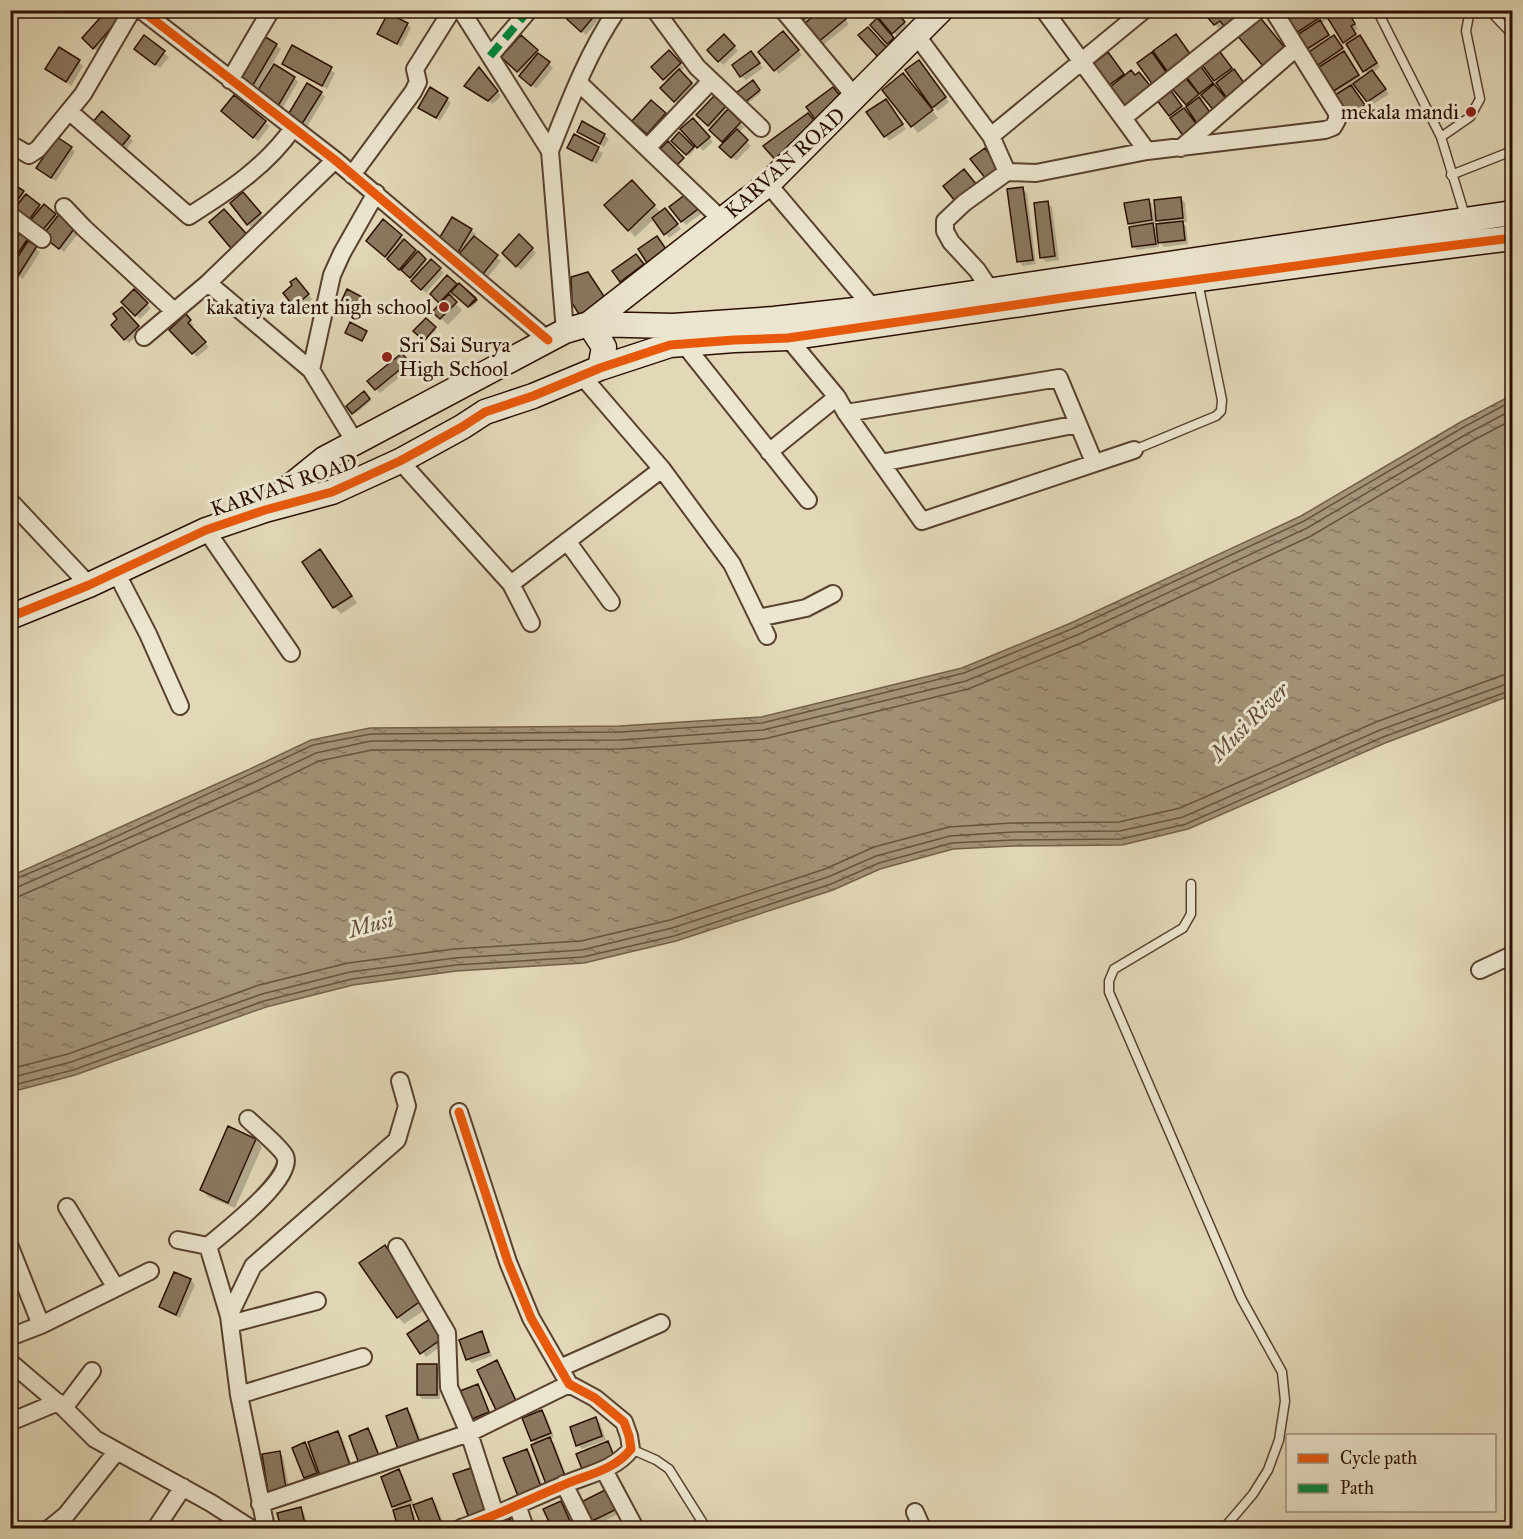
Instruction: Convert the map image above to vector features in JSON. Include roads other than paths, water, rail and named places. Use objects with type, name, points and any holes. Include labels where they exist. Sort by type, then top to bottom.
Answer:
[{"type":"street","points":[[10,144],[28,155],[38,149],[83,94],[132,10]]},
{"type":"street","points":[[141,10],[557,336]]},
{"type":"street","points":[[230,80],[271,10]]},
{"type":"street","points":[[352,175],[413,92],[418,82],[415,69],[452,10]]},
{"type":"street","points":[[461,10],[550,151]]},
{"type":"street","points":[[490,56],[529,10]]},
{"type":"street","points":[[557,336],[550,151],[578,82],[616,10]]},
{"type":"street","points":[[655,10],[697,67],[761,128]]},
{"type":"street","points":[[783,10],[856,98]]},
{"type":"street","name":"KARVAN ROAD","points":[[265,510],[266,506],[324,459],[557,336],[589,324],[768,184],[941,10]]},
{"type":"street","points":[[1044,10],[1147,151]]},
{"type":"street","points":[[991,136],[1144,10]]},
{"type":"street","points":[[1123,118],[1258,10]]},
{"type":"street","points":[[991,291],[977,270],[951,242],[945,231],[945,221],[964,203],[1007,172],[1036,173],[1147,151],[1325,130],[1333,127],[1337,120],[1337,113],[1295,49],[1273,10]]},
{"type":"street","points":[[916,36],[991,136],[1007,172]]},
{"type":"street","points":[[1181,148],[1295,49]]},
{"type":"street","points":[[647,148],[711,81]]},
{"type":"street","points":[[578,82],[722,220]]},
{"type":"street","points":[[70,112],[189,216],[243,180],[274,153],[293,128]]},
{"type":"street","points":[[144,337],[208,283],[335,160]]},
{"type":"street","points":[[768,184],[873,308]]},
{"type":"street","points":[[311,370],[332,275],[376,193]]},
{"type":"street","points":[[64,207],[174,311]]},
{"type":"street","points":[[589,324],[673,326],[774,319],[873,308],[1512,213]]},
{"type":"street","points":[[10,214],[42,239]]},
{"type":"street","name":"KARVAN ROAD","points":[[10,617],[89,585],[206,530],[265,510],[332,492],[400,461],[485,412],[670,345],[734,339],[788,338],[1076,296],[1512,238]]},
{"type":"street","points":[[208,283],[311,370],[355,442]]},
{"type":"street","points":[[589,324],[604,347],[591,372],[732,564],[767,636]]},
{"type":"street","points":[[788,338],[837,397],[921,521],[1134,450]]},
{"type":"street","points":[[684,344],[808,500]]},
{"type":"street","points":[[846,413],[1059,378],[1094,462]]},
{"type":"street","points":[[769,452],[837,397]]},
{"type":"street","points":[[881,463],[1078,424]]},
{"type":"street","points":[[400,461],[511,584],[531,623]]},
{"type":"street","points":[[511,584],[662,469]]},
{"type":"street","points":[[10,501],[89,585]]},
{"type":"street","points":[[206,530],[291,653]]},
{"type":"street","points":[[567,541],[611,602]]},
{"type":"street","points":[[116,572],[148,634],[180,706]]},
{"type":"street","points":[[758,618],[806,608],[833,594]]},
{"type":"street","points":[[1480,970],[1512,955]]},
{"type":"street","points":[[230,1320],[253,1266],[397,1140],[407,1106],[400,1081]]},
{"type":"street","points":[[459,1112],[508,1262],[531,1318],[569,1384],[595,1398],[624,1422],[631,1449],[624,1458],[604,1470],[564,1484],[462,1528]]},
{"type":"street","points":[[208,1246],[250,1211],[279,1178],[286,1165],[285,1155],[248,1119]]},
{"type":"street","points":[[67,1208],[116,1288]]},
{"type":"street","points":[[178,1240],[208,1246]]},
{"type":"street","points":[[208,1246],[230,1320],[239,1395],[266,1528]]},
{"type":"street","points":[[10,1247],[41,1325]]},
{"type":"street","points":[[397,1247],[447,1333],[449,1388],[469,1433],[495,1514]]},
{"type":"street","points":[[10,1337],[41,1325],[150,1271]]},
{"type":"street","points":[[230,1320],[316,1301]]},
{"type":"street","points":[[560,1368],[661,1323]]},
{"type":"street","points":[[239,1395],[363,1357]]},
{"type":"street","points":[[10,1362],[61,1405],[95,1439],[211,1503],[250,1528]]},
{"type":"street","points":[[10,1422],[61,1405],[92,1371]]},
{"type":"street","points":[[260,1504],[469,1433],[569,1384]]},
{"type":"street","points":[[50,1528],[66,1515],[117,1451]]},
{"type":"street","points":[[604,1470],[635,1528]]},
{"type":"street","points":[[564,1484],[586,1528]]},
{"type":"street","points":[[156,1528],[183,1487]]},
{"type":"street","points":[[517,1505],[525,1528]]},
{"type":"street","points":[[915,1512],[922,1528]]},
{"type":"lane","points":[[1377,10],[1441,137],[1451,175],[1467,220]]},
{"type":"lane","points":[[1441,137],[1470,117],[1480,99],[1466,31],[1470,10]]},
{"type":"lane","points":[[1489,10],[1512,34]]},
{"type":"lane","points":[[1451,175],[1512,152]]},
{"type":"lane","points":[[1134,450],[1216,417],[1221,411],[1222,400],[1216,364],[1197,280]]},
{"type":"lane","points":[[1191,884],[1191,914],[1183,928],[1114,969],[1109,981],[1109,992],[1240,1298],[1282,1372],[1285,1401],[1279,1440],[1268,1470],[1253,1494],[1224,1528]]},
{"type":"lane","points":[[631,1449],[656,1460],[669,1469],[706,1528]]},
{"type":"water","points":[[1512,395],[1512,695],[1385,743],[1188,829],[1122,845],[953,849],[880,869],[833,890],[676,941],[584,963],[456,971],[353,985],[266,1007],[75,1075],[11,1092],[11,876],[311,740],[370,728],[620,726],[761,717],[962,668],[1071,623],[1301,516],[1459,423]]},
{"type":"place","name":"mekala mandi","points":[[1471,112]]},
{"type":"place","name":"kakatiya talent high school","points":[[444,307]]},
{"type":"place","name":"Sri Sai Surya High School","points":[[387,357]]},
{"type":"water label","name":"Musi River","points":[[1249,721]]},
{"type":"water label","name":"Musi","points":[[371,924]]}]
